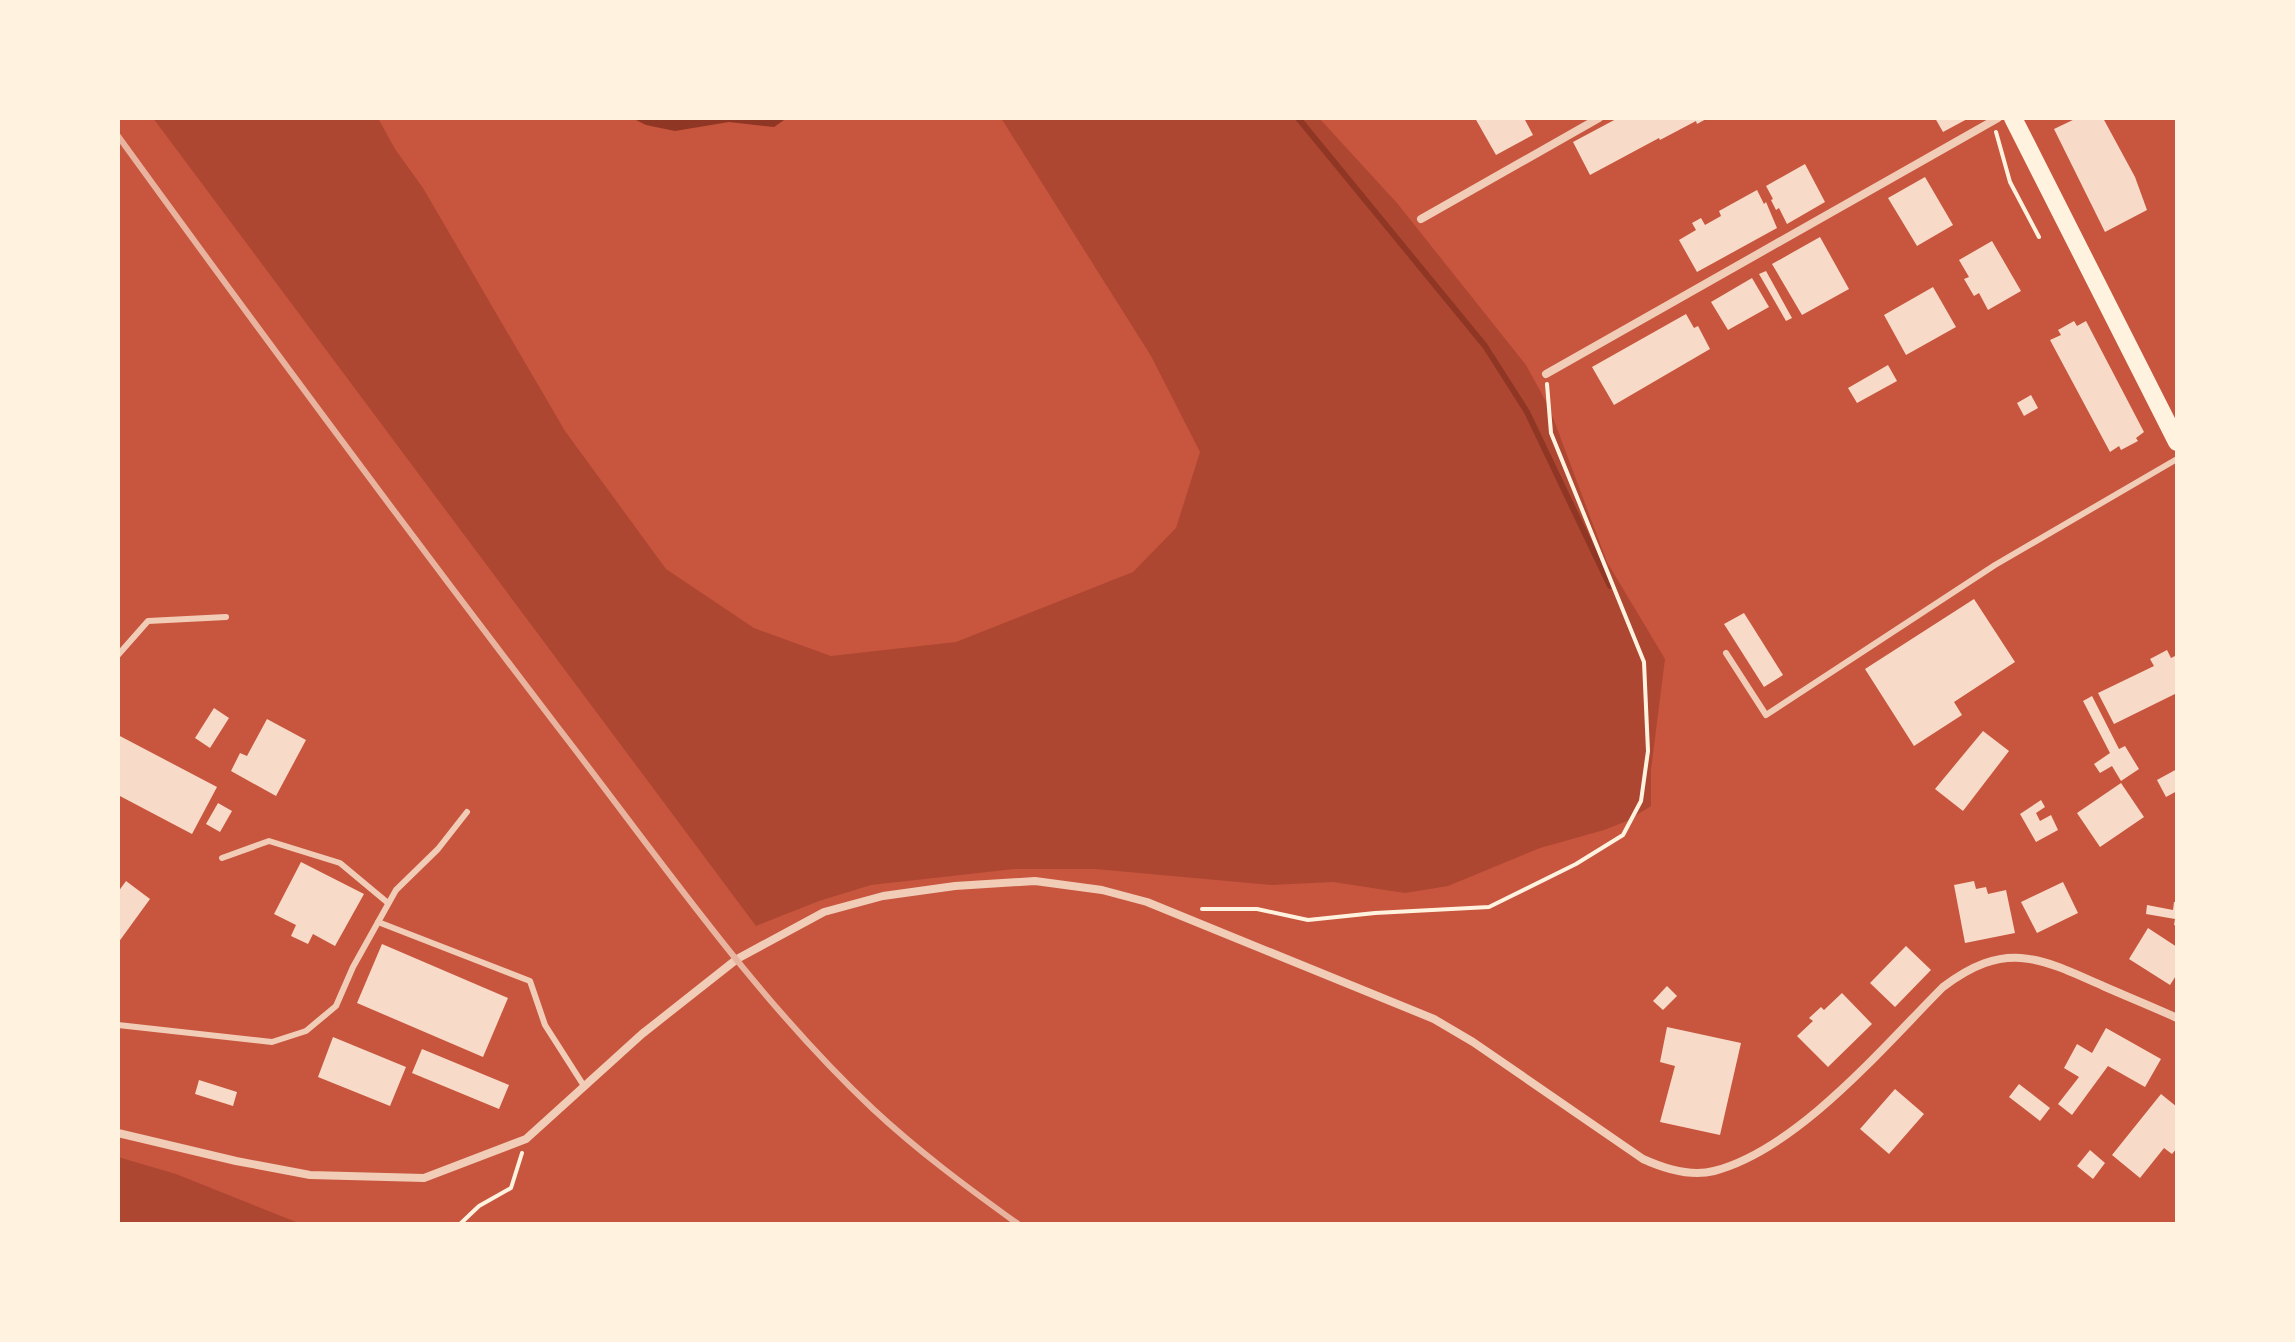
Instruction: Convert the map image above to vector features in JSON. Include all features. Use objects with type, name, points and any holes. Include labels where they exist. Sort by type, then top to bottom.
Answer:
[{"type":"main road","points":[[2013,118],[2177,442]]},
{"type":"street","points":[[1421,219],[1599,118]]},
{"type":"street","points":[[1546,374],[1996,119]]},
{"type":"street","points":[[118,1133],[310,1175],[424,1178],[526,1139],[642,1034],[747,952],[824,912],[883,896],[955,886],[1035,881],[1102,890],[1165,909],[1434,1019],[1473,1042],[1643,1159],[1664,1169],[1689,1172],[1713,1171],[1749,1157],[1772,1143],[1829,1100],[1943,987],[1960,974],[1998,959],[2032,957],[2054,964],[2177,1018]]},
{"type":"lane","points":[[1726,653],[1766,715],[1995,565],[2177,459]]},
{"type":"lane","points":[[118,655],[148,621],[226,617]]},
{"type":"lane","points":[[118,1025],[272,1042],[306,1031],[336,1006],[396,890],[438,849],[467,812]]},
{"type":"lane","points":[[222,858],[269,841],[340,863],[388,903]]},
{"type":"lane","points":[[378,922],[530,981],[545,1025],[584,1086]]},
{"type":"path","points":[[1996,119],[2010,182],[2039,237]]},
{"type":"path","points":[[1165,909],[1257,909],[1308,920],[1489,907],[1576,864],[1623,835],[1641,801],[1648,751],[1644,662],[1551,433],[1546,374]]},
{"type":"path","points":[[460,1224],[479,1206],[511,1188],[526,1139]]},
{"type":"shaded area","points":[[153,118],[378,118],[395,149],[423,188],[565,431],[666,569],[754,628],[831,656],[956,642],[1133,572],[1176,528],[1200,452],[1151,356],[1001,118],[1319,118],[1397,203],[1526,365],[1549,407],[1607,562],[1665,659],[1651,770],[1651,806],[1627,821],[1540,848],[1448,886],[1405,893],[1333,882],[1271,885],[1095,869],[1014,869],[871,885],[756,926]]},
{"type":"shaded area","points":[[632,118],[787,118],[774,127],[729,122],[675,131],[646,125]]},
{"type":"shaded area","points":[[118,1157],[176,1174],[301,1224],[118,1224]]},
{"type":"building","points":[[1475,118],[1524,118],[1533,135],[1496,155]]},
{"type":"building","points":[[1618,118],[1708,118],[1659,138],[1590,175],[1573,142]]},
{"type":"building","points":[[1935,118],[1969,118],[1943,132]]},
{"type":"building","points":[[2077,118],[2103,118],[2135,177],[2147,210],[2105,232],[2054,129]]},
{"type":"building","points":[[1805,164],[1825,202],[1787,224],[1779,208],[1776,210],[1766,186]]},
{"type":"building","points":[[1925,177],[1953,225],[1917,246],[1888,198]]},
{"type":"building","points":[[1757,190],[1777,228],[1697,272],[1679,240],[1696,230],[1692,223],[1701,218],[1705,225],[1721,216],[1719,211]]},
{"type":"building","points":[[1820,237],[1849,289],[1802,315],[1772,264]]},
{"type":"building","points":[[1992,241],[2021,291],[1988,310],[1979,293],[1974,296],[1964,279],[1969,277],[1959,260]]},
{"type":"building","points":[[1766,271],[1792,318],[1786,321],[1759,274]]},
{"type":"building","points":[[1752,278],[1769,307],[1728,330],[1711,302]]},
{"type":"building","points":[[1933,287],[1956,327],[1906,355],[1884,315]]},
{"type":"building","points":[[1686,314],[1694,328],[1698,326],[1710,349],[1614,405],[1592,367]]},
{"type":"building","points":[[2074,321],[2077,326],[2086,321],[2144,432],[2136,438],[2138,441],[2121,450],[2119,446],[2110,452],[2050,340],[2061,335],[2058,330]]},
{"type":"building","points":[[1888,365],[1897,381],[1857,403],[1848,388]]},
{"type":"building","points":[[2031,395],[2038,408],[2024,416],[2017,403]]},
{"type":"building","points":[[1974,599],[2015,662],[1954,702],[1962,715],[1914,746],[1865,669]]},
{"type":"building","points":[[1744,613],[1783,675],[1764,687],[1724,624]]},
{"type":"building","points":[[2167,650],[2171,658],[2177,655],[2177,693],[2114,724],[2098,693],[2154,666],[2150,659]]},
{"type":"building","points":[[2092,696],[2119,749],[2125,746],[2139,769],[2121,781],[2112,766],[2100,773],[2094,764],[2110,753],[2083,701]]},
{"type":"building","points":[[214,708],[229,718],[210,748],[195,738]]},
{"type":"building","points":[[267,719],[306,740],[276,796],[231,771],[240,753],[247,756]]},
{"type":"building","points":[[1983,731],[2009,751],[1963,811],[1935,789]]},
{"type":"building","points":[[118,735],[217,787],[192,834],[118,795]]},
{"type":"building","points":[[2177,769],[2177,791],[2166,797],[2157,780]]},
{"type":"building","points":[[2121,783],[2144,817],[2100,847],[2077,813]]},
{"type":"building","points":[[2041,800],[2045,807],[2036,813],[2040,821],[2051,815],[2058,830],[2036,842],[2020,814]]},
{"type":"building","points":[[218,803],[232,811],[220,832],[206,824]]},
{"type":"building","points":[[301,862],[364,894],[335,946],[313,934],[308,944],[291,936],[296,925],[274,914]]},
{"type":"building","points":[[126,881],[150,899],[118,943],[118,892]]},
{"type":"building","points":[[1974,881],[1976,889],[1986,887],[1988,894],[2006,890],[2015,933],[1965,943],[1954,885]]},
{"type":"building","points":[[2063,882],[2078,913],[2037,933],[2021,902]]},
{"type":"building","points":[[2174,902],[2177,902],[2177,926],[2174,925],[2175,919],[2146,914],[2147,905],[2173,910]]},
{"type":"building","points":[[2148,928],[2177,947],[2177,974],[2170,985],[2129,959]]},
{"type":"building","points":[[382,944],[508,998],[483,1057],[357,1003]]},
{"type":"building","points":[[1906,946],[1931,970],[1895,1007],[1870,983]]},
{"type":"building","points":[[1667,986],[1677,996],[1663,1010],[1653,1001]]},
{"type":"building","points":[[1842,993],[1872,1024],[1828,1067],[1797,1036],[1813,1021],[1809,1018],[1821,1007],[1824,1010]]},
{"type":"building","points":[[1667,1027],[1741,1043],[1720,1135],[1660,1122],[1675,1066],[1660,1062]]},
{"type":"building","points":[[2106,1028],[2161,1059],[2145,1087],[2108,1066],[2072,1115],[2058,1104],[2079,1077],[2064,1068],[2077,1044],[2092,1053]]},
{"type":"building","points":[[333,1037],[406,1067],[390,1106],[318,1077]]},
{"type":"building","points":[[422,1049],[509,1085],[499,1109],[412,1073]]},
{"type":"building","points":[[199,1080],[237,1092],[233,1106],[195,1094]]},
{"type":"building","points":[[2019,1084],[2050,1108],[2040,1121],[2009,1097]]},
{"type":"building","points":[[1895,1089],[1924,1114],[1889,1154],[1860,1129]]},
{"type":"building","points":[[2161,1094],[2177,1107],[2177,1148],[2172,1154],[2164,1148],[2140,1178],[2112,1155]]},
{"type":"building","points":[[2090,1150],[2105,1163],[2093,1179],[2077,1166]]},
{"type":"waterway","points":[[1298,118],[1485,346],[1527,412],[1610,586]]},
{"type":"railway","points":[[118,136],[448,583],[748,974],[829,1066],[873,1109],[944,1169],[1018,1224]]}]
